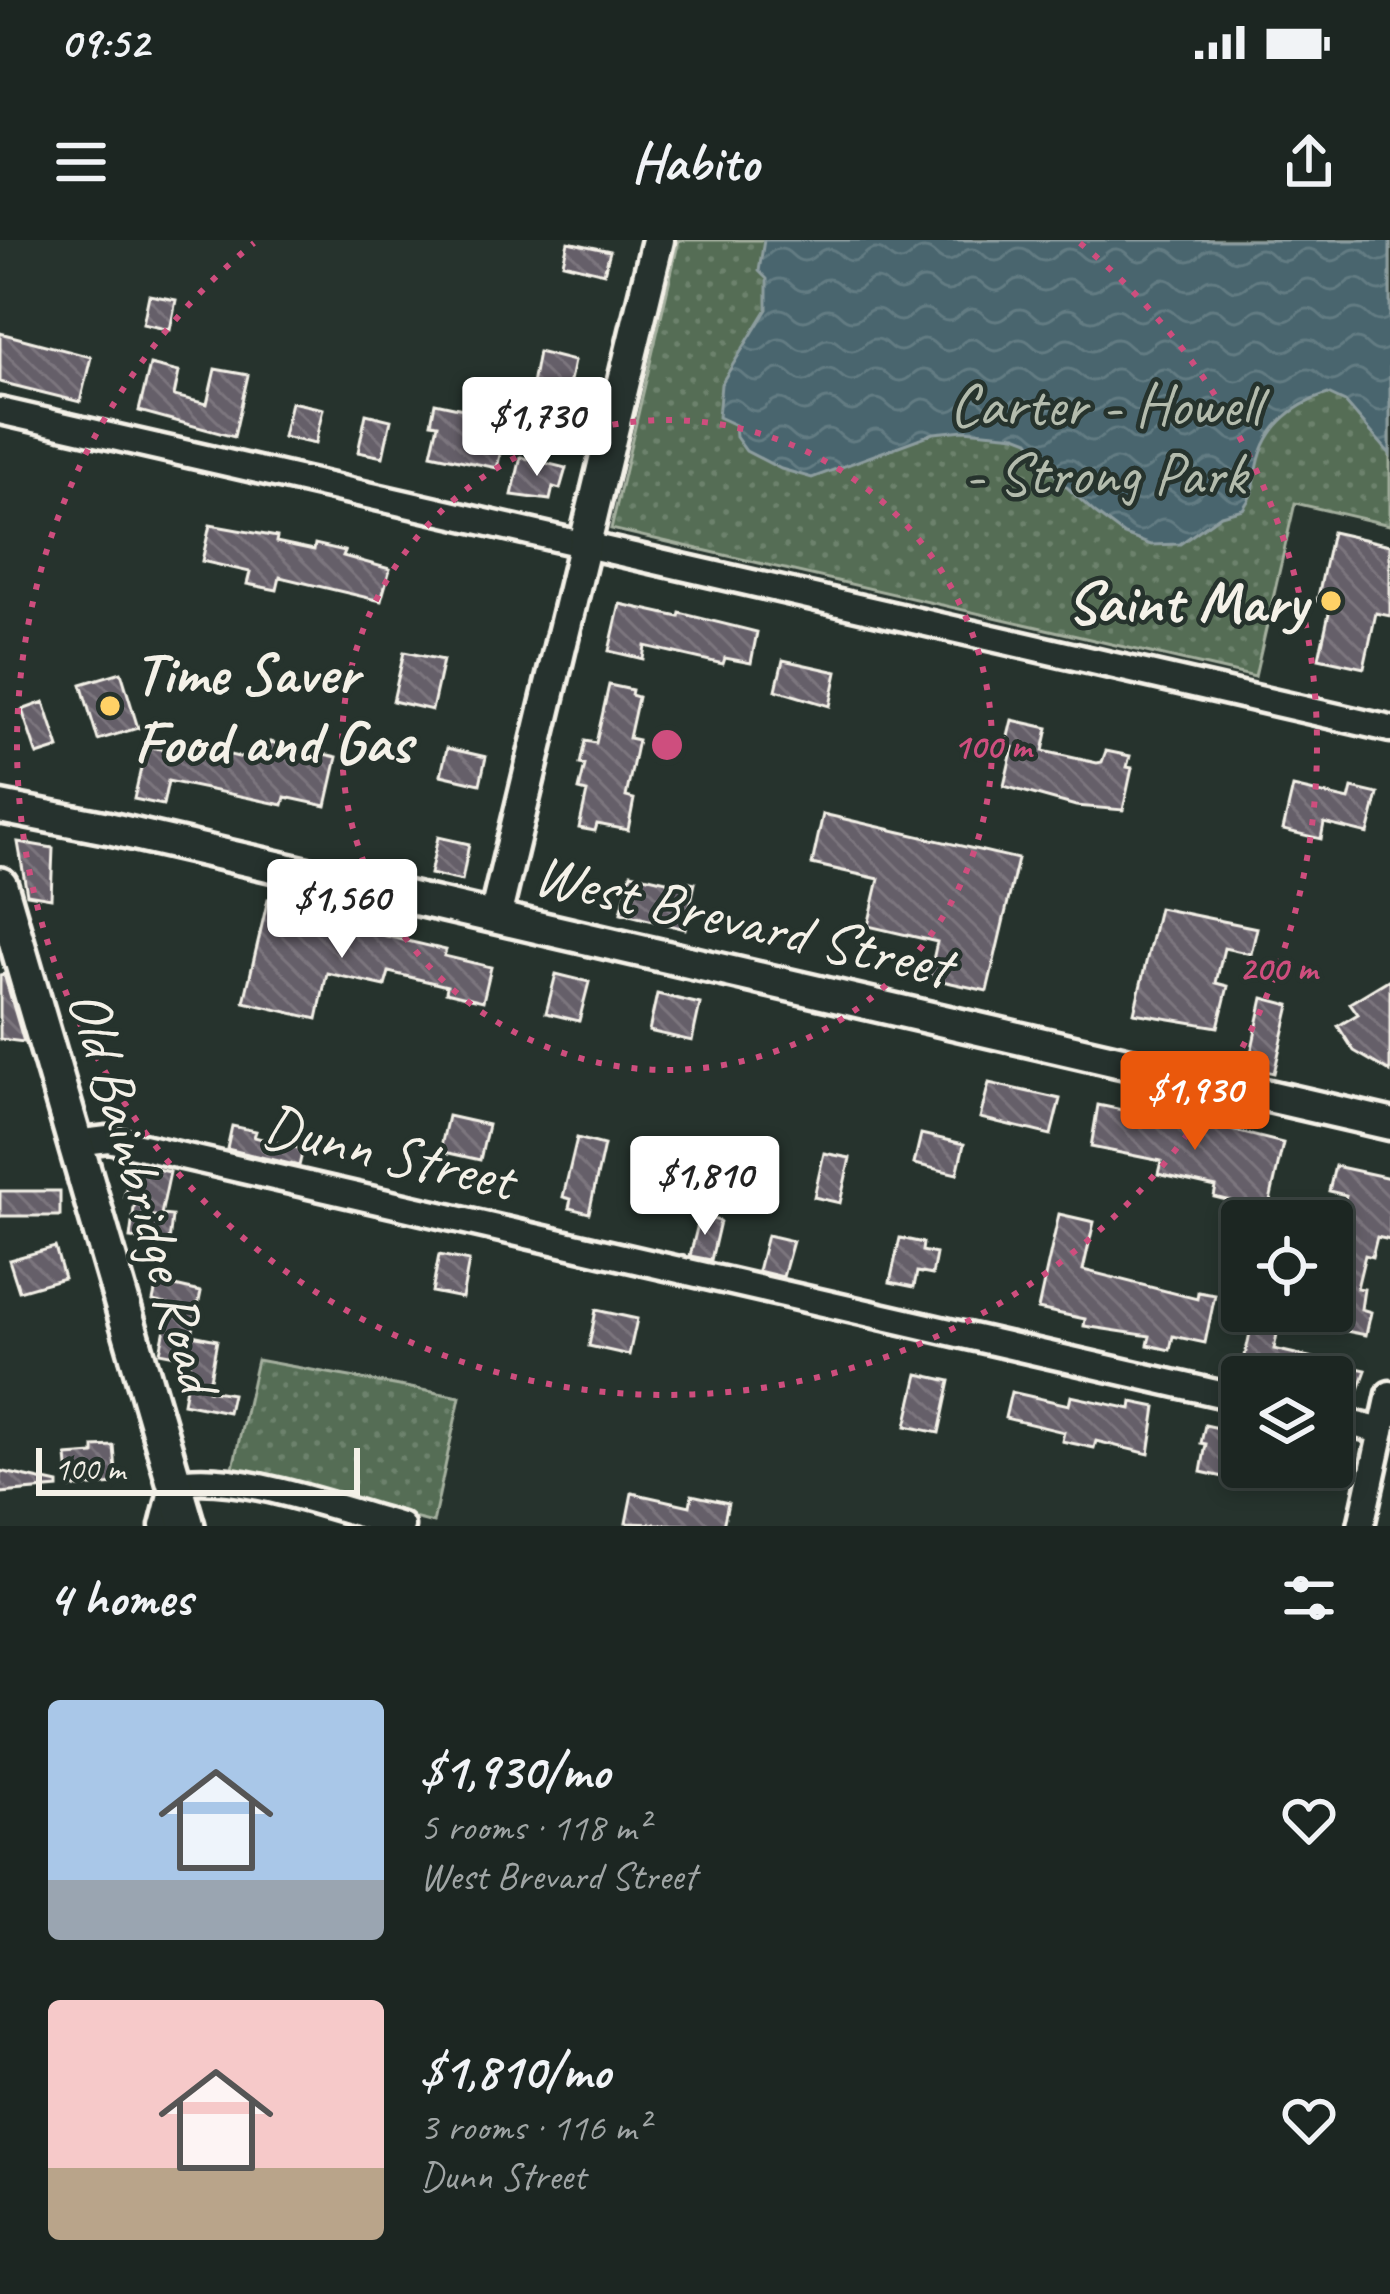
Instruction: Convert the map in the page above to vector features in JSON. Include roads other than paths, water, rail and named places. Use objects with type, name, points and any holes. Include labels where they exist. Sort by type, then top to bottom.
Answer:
[{"type":"main road","name":"Old Bainbridge Road","points":[[0,885],[187,1526]]},
{"type":"street","points":[[495,917],[658,240]]},
{"type":"street","points":[[0,411],[1390,729]]},
{"type":"street","name":"West Brevard Street","points":[[0,807],[1390,1124]]},
{"type":"street","name":"Dunn Street","points":[[75,1143],[109,1139],[1221,1394]]},
{"type":"street","points":[[1361,1526],[1390,1394]]},
{"type":"street","points":[[1353,1422],[1385,1426]]},
{"type":"street","points":[[164,1526],[174,1483],[193,1478],[238,1484],[400,1526]]},
{"type":"water","points":[[764,240],[1390,240],[1390,454],[1345,402],[1328,394],[1293,411],[1274,428],[1243,509],[1221,515],[1180,544],[1151,545],[1124,535],[1095,513],[1058,479],[1029,440],[1016,435],[964,430],[934,433],[812,478],[781,469],[746,451],[736,437],[735,425],[718,417],[721,384],[767,309],[767,279],[759,271]]},
{"type":"place","name":"Saint Mary","points":[[1331,601]]},
{"type":"place","name":"Time Saver Food and Gas","points":[[110,706]]},
{"type":"park label","name":"Carter - Howell - Strong Park","points":[[1105,438]]}]
